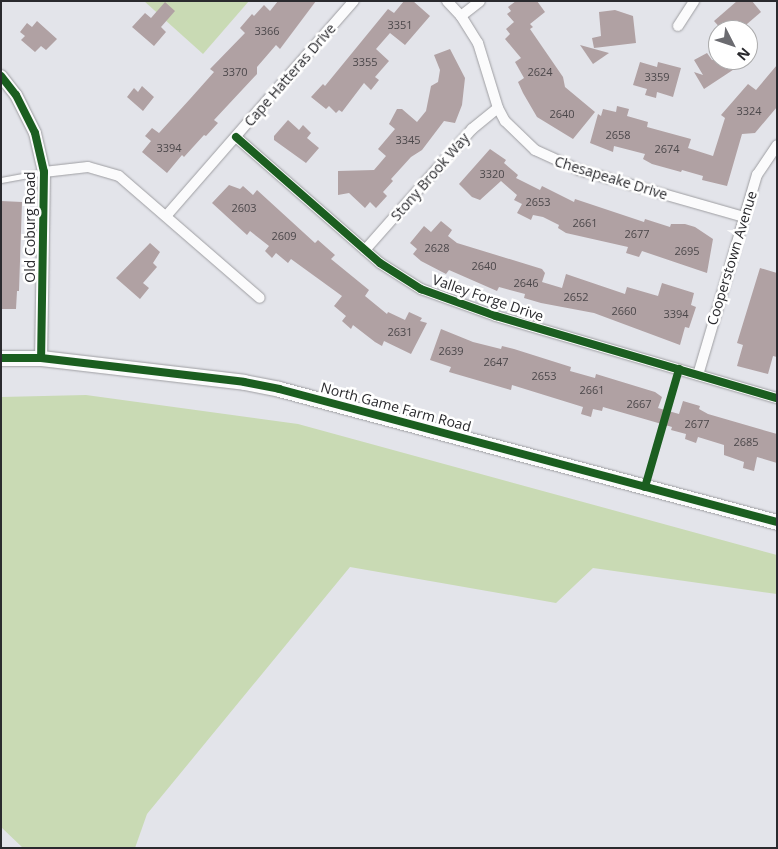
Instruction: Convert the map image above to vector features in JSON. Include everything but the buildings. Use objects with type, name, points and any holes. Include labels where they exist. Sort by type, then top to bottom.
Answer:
[{"type":"main road","name":"North Game Farm Road","points":[[1,358],[41,358],[244,382],[280,389],[777,522]]},
{"type":"street","name":"Cape Hatteras Drive","points":[[167,215],[354,1]]},
{"type":"street","name":"Chesapeake Drive","points":[[447,1],[461,16],[483,56],[498,108],[514,131],[550,159],[744,218]]},
{"type":"street","points":[[461,16],[480,1]]},
{"type":"street","points":[[678,26],[694,1]]},
{"type":"street","name":"Old Coburg Road","points":[[1,76],[35,133],[44,172],[41,358]]},
{"type":"street","name":"Stony Brook Way","points":[[365,250],[472,129],[498,108]]},
{"type":"street","name":"Valley Forge Drive","points":[[236,137],[365,250],[408,282],[462,306],[777,398]]},
{"type":"street","name":"Cooperstown Avenue","points":[[698,375],[757,176],[777,145]]},
{"type":"street","name":"Old Coburg Road","points":[[44,172],[88,167],[105,169],[125,180],[260,298]]},
{"type":"lane","points":[[1,180],[44,172]]},
{"type":"green space","points":[[144,1],[249,1],[203,54]]},
{"type":"green space","points":[[86,395],[298,424],[777,555],[777,594],[593,568],[556,603],[350,567],[147,814],[135,848],[23,848],[1,827],[1,397]]},
{"type":"cycle path","points":[[1,76],[16,95],[35,133],[44,172],[41,358]]},
{"type":"cycle path","points":[[236,137],[380,263],[421,289],[496,316],[777,398]]},
{"type":"cycle path","points":[[1,358],[41,358],[244,382],[279,389],[777,522]]},
{"type":"cycle path","points":[[645,487],[679,369]]}]
